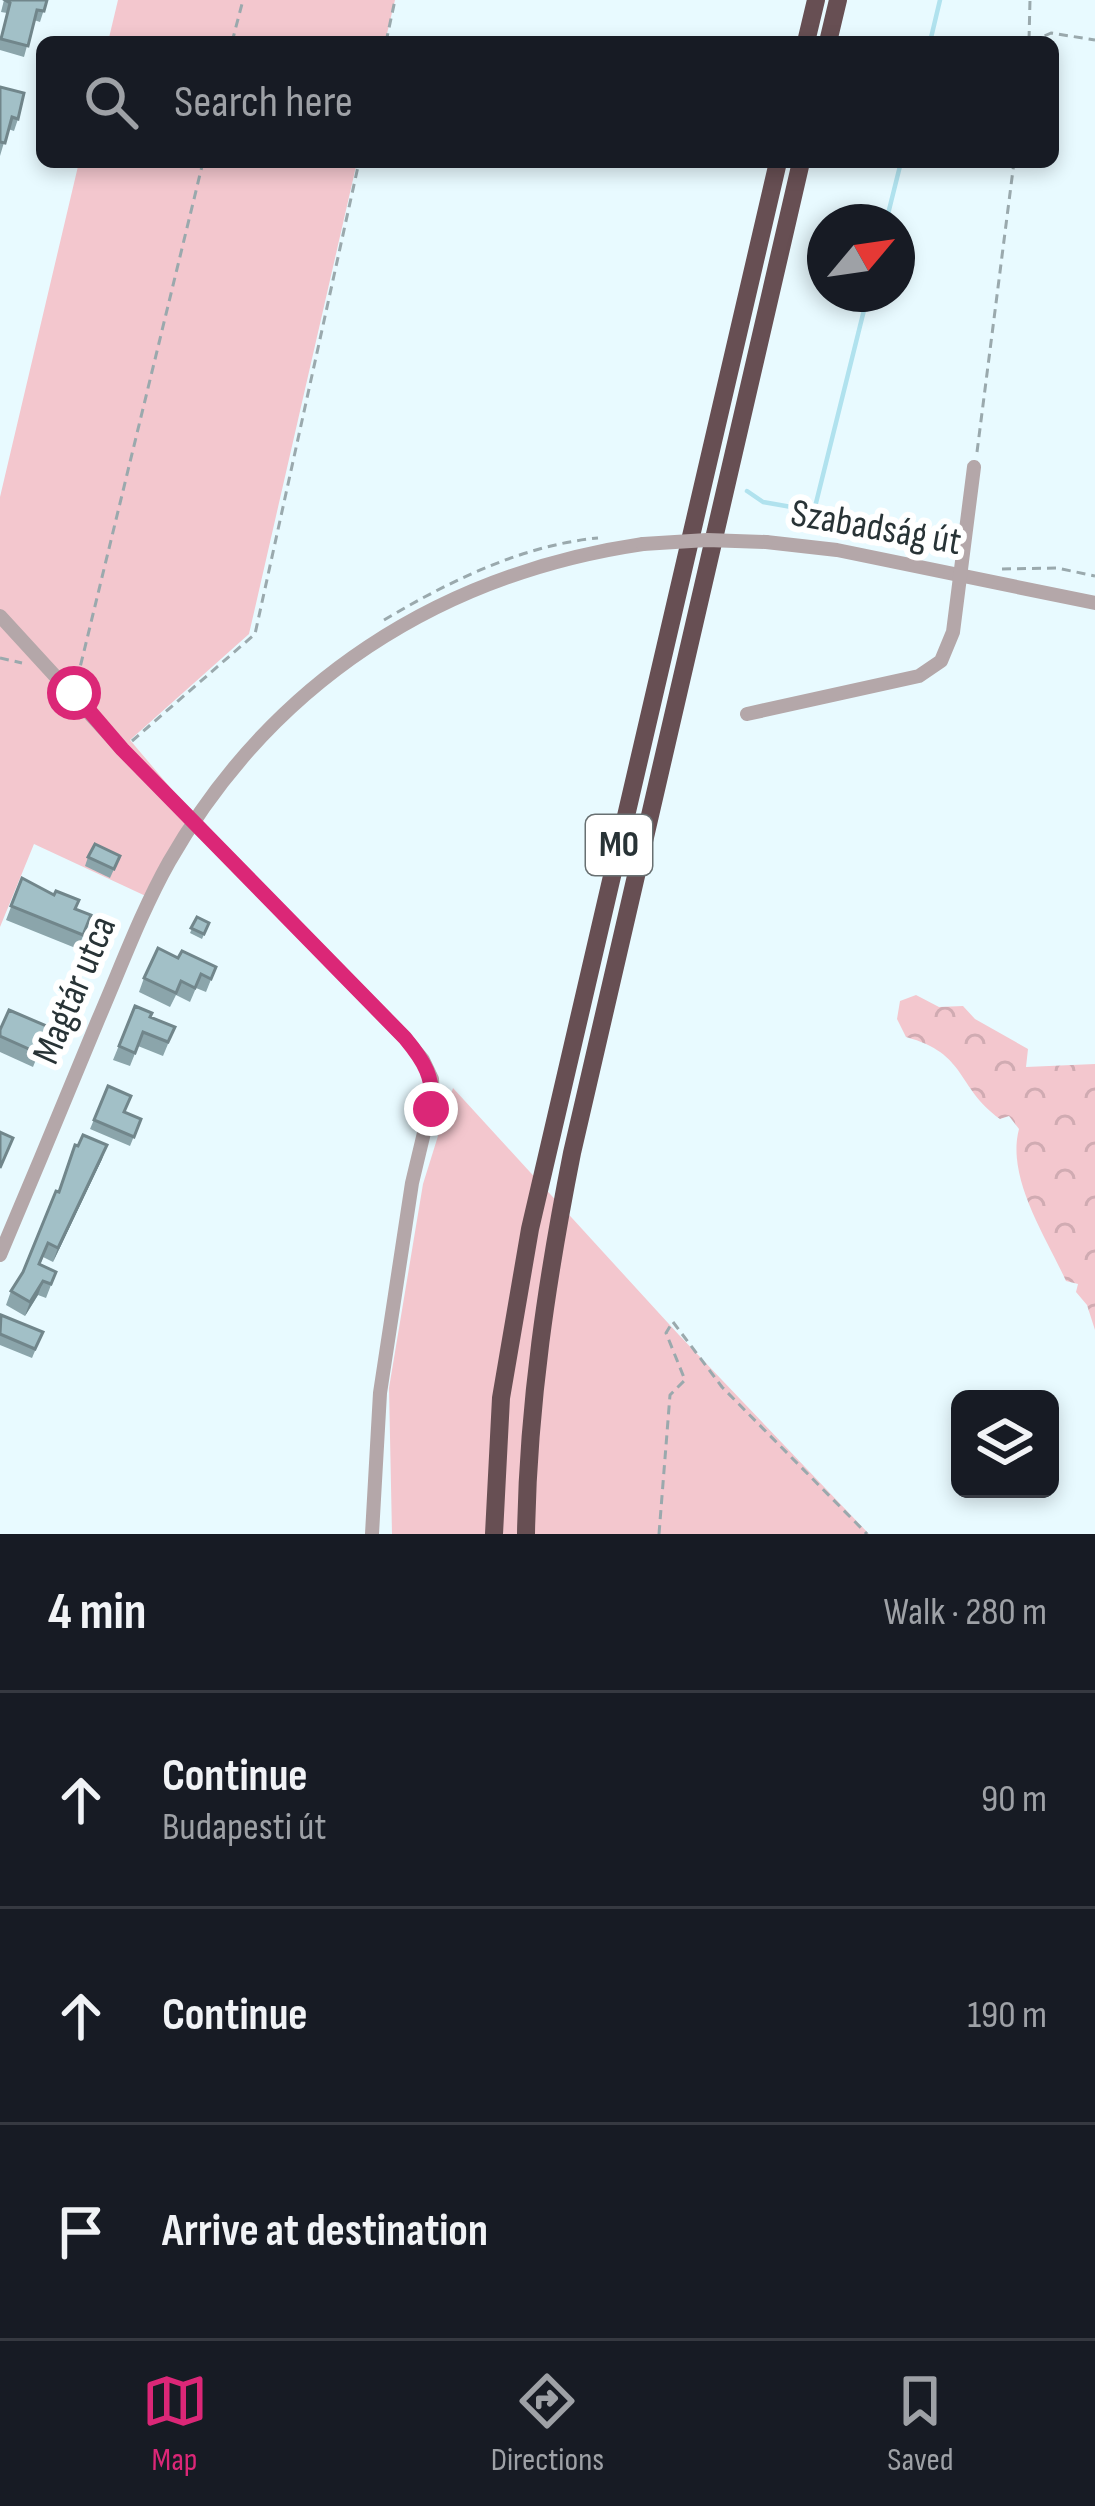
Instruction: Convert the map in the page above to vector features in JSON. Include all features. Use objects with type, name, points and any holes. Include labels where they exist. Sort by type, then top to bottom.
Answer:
[{"type":"highway","points":[[807,36],[816,0]]},
{"type":"highway","points":[[829,36],[838,0]]},
{"type":"highway","name":"M0","points":[[494,1534],[501,1398],[530,1228],[777,168]]},
{"type":"highway","name":"M0","points":[[526,1534],[535,1377],[552,1252],[800,168]]},
{"type":"street","points":[[747,714],[932,670],[948,648],[974,467]]},
{"type":"street","name":"Szabadság út","points":[[195,824],[269,730],[339,667],[447,600],[509,574],[569,557],[643,544],[766,542],[837,550],[1095,603]]},
{"type":"street","points":[[0,616],[122,749],[405,1038],[432,1078],[431,1109],[412,1183],[380,1393],[372,1534]]},
{"type":"street","name":"Magtár utca","points":[[0,1255],[141,918],[195,824]]},
{"type":"path","points":[[233,36],[242,0]]},
{"type":"path","points":[[387,36],[395,0]]},
{"type":"path","points":[[1030,0],[1030,36]]},
{"type":"path","points":[[1044,36],[1095,40]]},
{"type":"path","points":[[74,693],[202,168]]},
{"type":"path","points":[[122,749],[255,634],[358,168]]},
{"type":"path","points":[[974,467],[1013,168]]},
{"type":"path","points":[[988,568],[1057,568],[1095,576]]},
{"type":"path","points":[[659,1534],[670,1395],[685,1380],[666,1333],[673,1322],[722,1387],[867,1534]]},
{"type":"green space","points":[[118,0],[395,0],[386,36],[109,36]]},
{"type":"green space","points":[[78,168],[356,168],[249,634],[130,740],[190,811],[150,898],[34,844],[0,927],[0,497]]},
{"type":"green space","points":[[916,995],[939,1007],[963,1006],[975,1019],[1028,1049],[1026,1067],[1095,1064],[1095,1330],[1087,1305],[1076,1292],[1078,1284],[1066,1281],[1030,1207],[1018,1167],[1019,1129],[1009,1116],[1000,1119],[986,1107],[941,1052],[906,1037],[897,1019],[900,1001]]},
{"type":"green space","points":[[453,1088],[869,1534],[392,1534],[389,1388],[423,1184]]},
{"type":"building","points":[[5,0],[47,0],[44,11],[37,10],[28,46],[1,39],[10,3]]},
{"type":"building","points":[[0,87],[24,93],[18,119],[12,117],[5,143],[0,142]]},
{"type":"building","points":[[95,844],[120,856],[114,869],[88,857]]},
{"type":"building","points":[[22,878],[54,895],[56,891],[79,900],[75,909],[91,915],[83,935],[11,906]]},
{"type":"building","points":[[197,917],[209,923],[204,934],[191,928]]},
{"type":"building","points":[[158,948],[178,958],[182,951],[216,967],[211,979],[201,974],[195,988],[181,981],[176,993],[144,978]]},
{"type":"building","points":[[135,1006],[175,1027],[168,1042],[143,1032],[135,1053],[119,1046]]},
{"type":"building","points":[[9,1010],[49,1027],[38,1053],[0,1036]]},
{"type":"building","points":[[108,1086],[131,1096],[124,1112],[141,1119],[134,1137],[94,1120]]},
{"type":"building","points":[[0,1132],[13,1138],[0,1168]]},
{"type":"building","points":[[83,1135],[107,1145],[58,1248],[48,1243],[39,1264],[56,1272],[51,1284],[43,1281],[30,1302],[11,1291]]},
{"type":"building","points":[[1,1315],[43,1332],[35,1349],[0,1334]]},
{"type":"waterway","points":[[931,36],[940,0]]},
{"type":"waterway","points":[[890,204],[900,168]]},
{"type":"waterway","points":[[747,491],[763,502],[814,511],[864,312]]},
{"type":"route","points":[[74,693],[122,749],[405,1038],[432,1078],[431,1109]]}]
